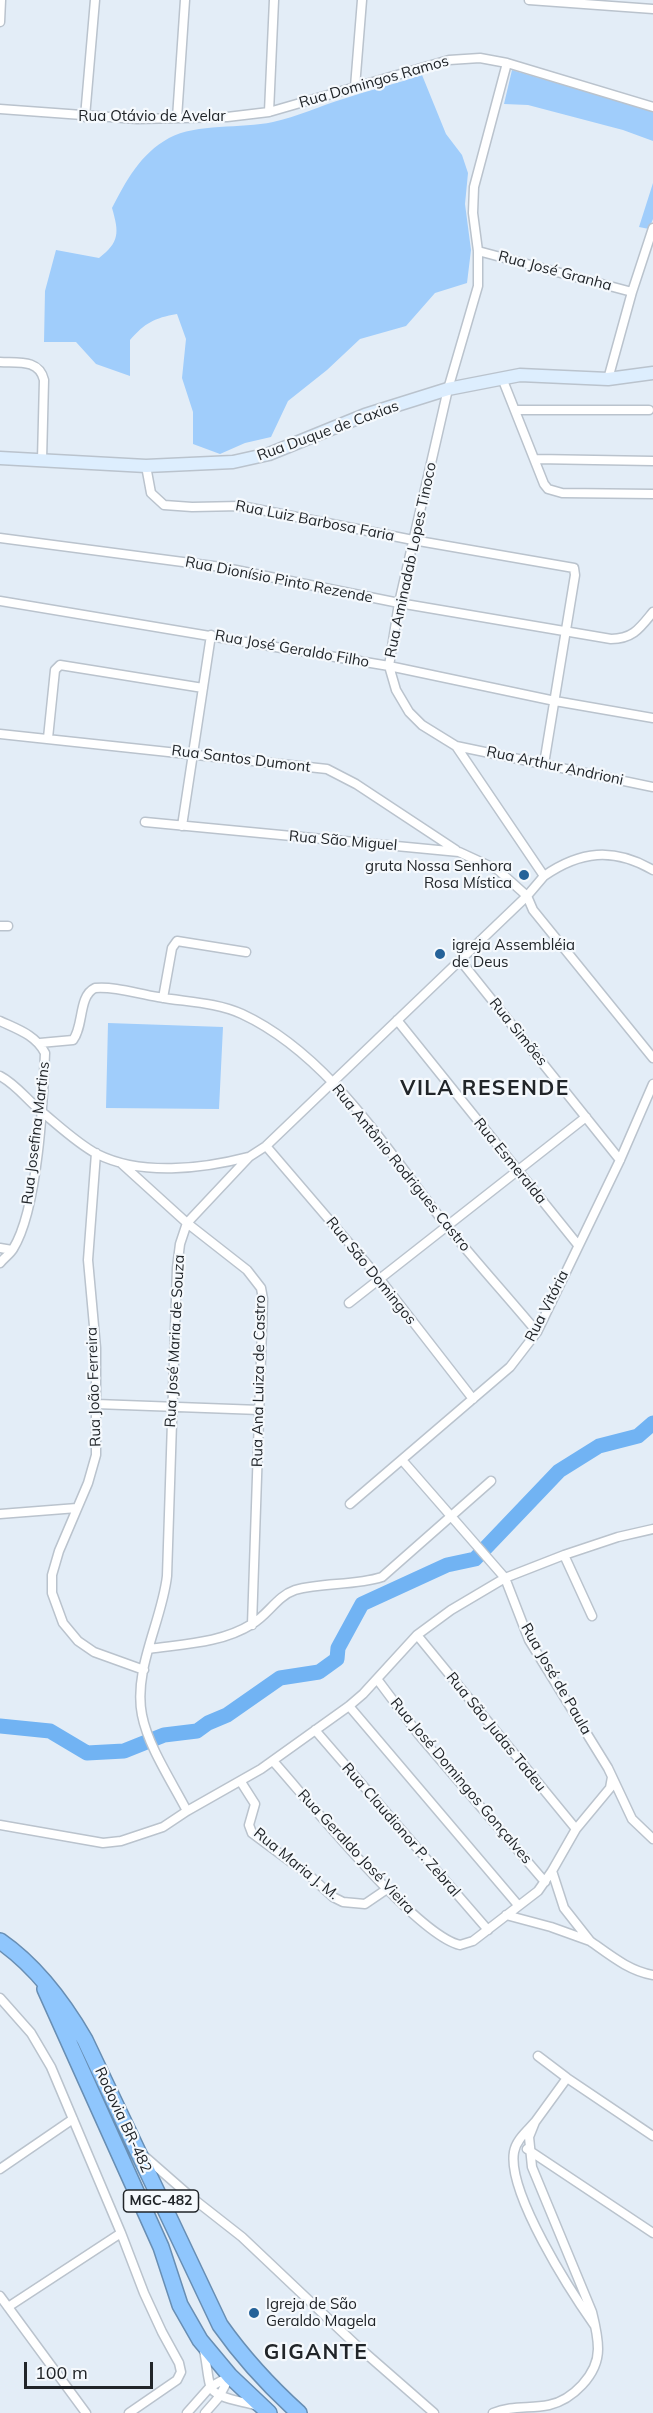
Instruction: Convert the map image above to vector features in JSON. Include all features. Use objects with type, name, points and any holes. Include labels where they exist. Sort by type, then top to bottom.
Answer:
[{"type":"highway","name":"Rodovia BR-482","points":[[0,1941],[64,2004],[86,2040],[215,2315],[244,2359],[269,2387],[299,2413]]},
{"type":"highway","name":"Rodovia BR-482","points":[[40,1978],[161,2247],[180,2306],[200,2340],[230,2376],[267,2412]]},
{"type":"highway","points":[[230,2376],[244,2359]]},
{"type":"street","points":[[0,22],[1,0]]},
{"type":"street","points":[[85,117],[95,0]]},
{"type":"street","points":[[177,118],[185,0]]},
{"type":"street","points":[[269,112],[274,0]]},
{"type":"street","points":[[355,87],[362,0]]},
{"type":"street","points":[[529,0],[653,9]]},
{"type":"street","name":"Rua Domingos Ramos","points":[[269,112],[465,57],[507,63],[653,107]]},
{"type":"street","name":"Rua Aminadab Lopes Tinoco","points":[[507,63],[474,187],[473,213],[478,251],[478,286],[448,389],[412,540],[389,666],[396,690],[409,712],[422,725],[456,746],[544,876]]},
{"type":"street","name":"Rua Otávio de Avelar","points":[[0,109],[85,117],[227,117],[269,112]]},
{"type":"street","points":[[608,379],[632,292],[653,228]]},
{"type":"street","name":"Rua José Granha","points":[[478,251],[632,292]]},
{"type":"street","points":[[0,362],[32,364],[42,372],[44,380],[42,460]]},
{"type":"street","name":"Rua Duque de Caxias","points":[[0,458],[146,466],[250,460],[365,416],[448,389],[502,378],[537,375],[608,379],[653,373]]},
{"type":"street","points":[[502,378],[544,484],[554,492],[653,494]]},
{"type":"street","points":[[516,410],[649,410]]},
{"type":"street","points":[[536,459],[653,461]]},
{"type":"street","name":"Rua Luiz Barbosa Faria","points":[[146,466],[151,493],[165,505],[241,506],[412,540],[570,566],[574,568],[575,575],[565,631]]},
{"type":"street","name":"Rua Dionísio Pinto Rezende","points":[[0,538],[221,567],[399,603],[623,639],[632,636],[653,612]]},
{"type":"street","name":"Rua José Geraldo Filho","points":[[0,601],[389,666],[555,701],[653,718]]},
{"type":"street","points":[[544,764],[565,631]]},
{"type":"street","points":[[182,826],[211,635]]},
{"type":"street","points":[[48,738],[55,670],[60,665],[203,688]]},
{"type":"street","name":"Rua Santos Dumont","points":[[0,734],[193,753],[327,770],[356,784],[459,852]]},
{"type":"street","name":"Rua Arthur Andrioni","points":[[456,746],[653,787]]},
{"type":"street","name":"Rua São Miguel","points":[[145,822],[459,852],[498,870],[527,896]]},
{"type":"street","points":[[653,870],[609,855],[574,858],[544,876],[527,896],[539,918],[653,1058]]},
{"type":"street","name":"Rua José Maria de Souza","points":[[187,1811],[148,1733],[142,1708],[144,1670],[165,1596],[167,1576],[177,1268],[180,1244],[187,1223],[249,1157],[266,1146],[527,896]]},
{"type":"street","points":[[163,998],[172,948],[177,941],[246,952]]},
{"type":"street","name":"Rua Simões","points":[[460,960],[620,1160]]},
{"type":"street","name":"Rua Antônio Rodrigues Castro","points":[[40,1043],[73,1040],[78,1031],[87,993],[95,988],[215,1006],[240,1013],[280,1035],[332,1082],[378,1136],[446,1225],[537,1332]]},
{"type":"street","name":"Rua Esmeralda","points":[[398,1020],[578,1245]]},
{"type":"street","name":"Rua Josefina Martins","points":[[0,1021],[40,1043],[45,1053],[26,1218],[12,1250],[0,1263]]},
{"type":"street","points":[[2,1080],[40,1112],[96,1153],[122,1164],[193,1167],[249,1157]]},
{"type":"street","name":"Rua Vitória","points":[[350,1504],[510,1367],[537,1332],[620,1160],[653,1084]]},
{"type":"street","points":[[349,1303],[586,1117]]},
{"type":"street","name":"Rua São Domingos","points":[[266,1146],[379,1278],[473,1399]]},
{"type":"street","name":"Rua João Ferreira","points":[[96,1153],[88,1260],[96,1348],[96,1455],[88,1483],[52,1575],[52,1593],[63,1623],[78,1641],[94,1652],[144,1670]]},
{"type":"street","name":"Rua Ana Luiza de Castro","points":[[122,1164],[187,1223],[247,1270],[261,1288],[260,1410],[252,1624]]},
{"type":"street","points":[[0,1248],[12,1250]]},
{"type":"street","points":[[96,1404],[260,1410]]},
{"type":"street","points":[[402,1460],[506,1578]]},
{"type":"street","points":[[149,1649],[220,1638],[252,1624],[277,1601],[293,1591],[366,1582],[389,1572],[491,1481]]},
{"type":"street","points":[[0,1514],[77,1508]]},
{"type":"street","points":[[0,1825],[103,1843],[121,1841],[163,1827],[187,1811],[241,1782],[348,1706],[377,1679],[417,1635],[451,1610],[506,1578],[618,1537],[653,1529]]},
{"type":"street","points":[[564,1555],[592,1616]]},
{"type":"street","name":"Rua José de Paula","points":[[506,1578],[529,1640],[612,1777],[632,1819],[653,1839]]},
{"type":"street","name":"Rua São Judas Tadeu","points":[[417,1635],[576,1829]]},
{"type":"street","name":"Rua José Domingos Gonçalves","points":[[377,1679],[419,1735],[545,1882]]},
{"type":"street","points":[[348,1706],[518,1905]]},
{"type":"street","name":"Rua Claudionor P. Zebral","points":[[315,1730],[488,1930]]},
{"type":"street","name":"Rua Geraldo José Vieira","points":[[273,1761],[387,1889],[427,1927],[452,1944],[465,1945],[538,1891],[576,1829],[610,1788],[612,1777]]},
{"type":"street","name":"Rua Maria J. M.","points":[[241,1782],[255,1804],[249,1826],[252,1833],[310,1876],[333,1897],[353,1905],[365,1905],[387,1889]]},
{"type":"street","points":[[552,1871],[564,1908],[590,1941]]},
{"type":"street","points":[[506,1915],[546,1925],[590,1941],[640,1973],[653,1975]]},
{"type":"street","points":[[0,1998],[31,2033],[46,2058],[122,2233],[149,2303],[180,2363],[181,2372],[177,2380],[129,2413]]},
{"type":"street","points":[[538,2056],[653,2136]]},
{"type":"street","points":[[567,2078],[516,2145],[513,2163],[515,2175],[536,2228],[574,2297],[595,2326]]},
{"type":"street","points":[[0,2169],[73,2119]]},
{"type":"street","points":[[494,2413],[565,2400],[587,2379],[598,2351],[595,2326],[588,2302],[537,2183],[529,2149],[529,2137],[535,2122]]},
{"type":"street","points":[[516,2145],[529,2149],[653,2233]]},
{"type":"street","points":[[138,2151],[191,2197],[242,2236],[347,2337],[434,2413]]},
{"type":"street","points":[[8,2307],[122,2233]]},
{"type":"street","points":[[0,2296],[86,2413]]},
{"type":"street","points":[[200,2340],[207,2362],[210,2387],[219,2397],[247,2402],[267,2412]]},
{"type":"street","points":[[188,2413],[210,2387],[230,2376]]},
{"type":"street","points":[[205,2413],[219,2397],[230,2376]]},
{"type":"shaded area","points":[[512,70],[653,111],[653,141],[623,130],[528,105],[504,104]]},
{"type":"shaded area","points":[[422,75],[446,134],[462,155],[468,173],[465,204],[471,250],[467,283],[435,293],[406,326],[360,339],[327,370],[288,401],[271,437],[245,443],[220,454],[193,444],[193,412],[182,378],[186,339],[177,314],[150,322],[130,340],[130,376],[96,364],[76,342],[44,342],[45,291],[56,250],[99,258],[111,247],[116,236],[112,208],[135,169],[159,144],[180,133],[193,130],[282,120]]},
{"type":"shaded area","points":[[653,183],[653,219],[649,229],[639,227]]},
{"type":"shaded area","points":[[108,1023],[223,1027],[219,1109],[106,1108]]},
{"type":"waterway","points":[[0,1726],[50,1731],[87,1753],[124,1751],[164,1735],[197,1731],[208,1723],[227,1715],[280,1678],[319,1672],[337,1659],[338,1648],[362,1604],[447,1565],[475,1559],[559,1471],[599,1446],[638,1436],[653,1423]]},
{"type":"place","name":"gruta Nossa Senhora Rosa Mística","points":[[524,875]]},
{"type":"place","name":"igreja Assembléia de Deus","points":[[440,954]]},
{"type":"place","name":"Igreja de São Geraldo Magela","points":[[254,2313]]},
{"type":"district","name":"VILA RESENDE","points":[[485,1089]]},
{"type":"district","name":"GIGANTE","points":[[316,2353]]}]
